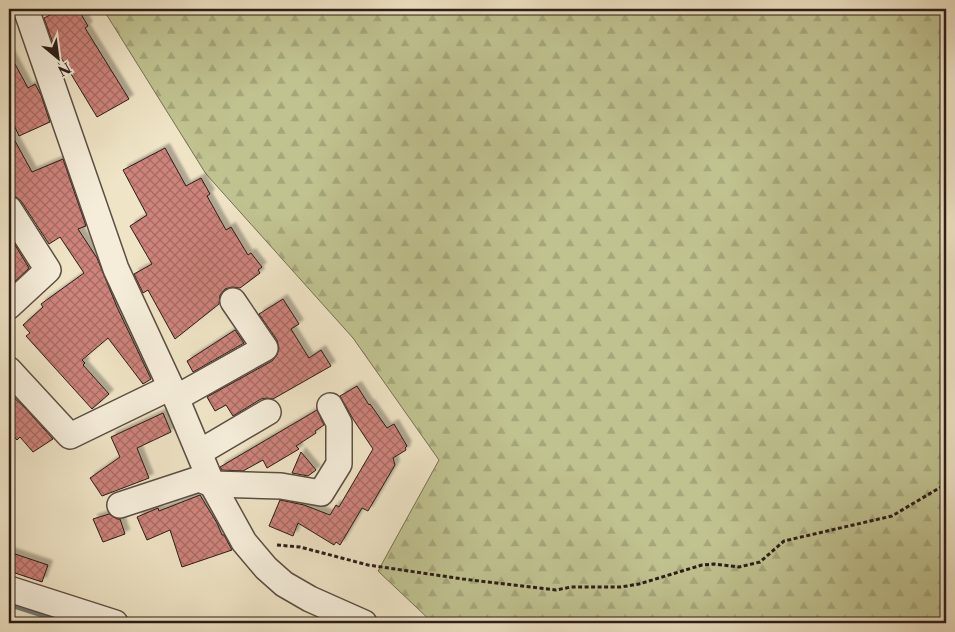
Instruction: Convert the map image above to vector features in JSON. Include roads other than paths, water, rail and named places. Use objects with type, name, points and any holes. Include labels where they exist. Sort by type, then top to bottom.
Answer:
[{"type":"street","points":[[26,9],[116,269],[174,392],[212,484],[244,542],[266,568],[284,584],[310,599],[364,623]]},
{"type":"street","points":[[9,209],[48,270],[9,306]]},
{"type":"street","points":[[9,370],[70,436],[174,392],[265,348],[233,301]]},
{"type":"street","points":[[120,505],[199,479],[212,484],[281,486],[321,493],[339,464],[339,423],[330,406]]},
{"type":"street","points":[[200,452],[268,412]]},
{"type":"street","points":[[9,589],[115,623]]},
{"type":"waterway","points":[[9,604],[68,623]]}]
